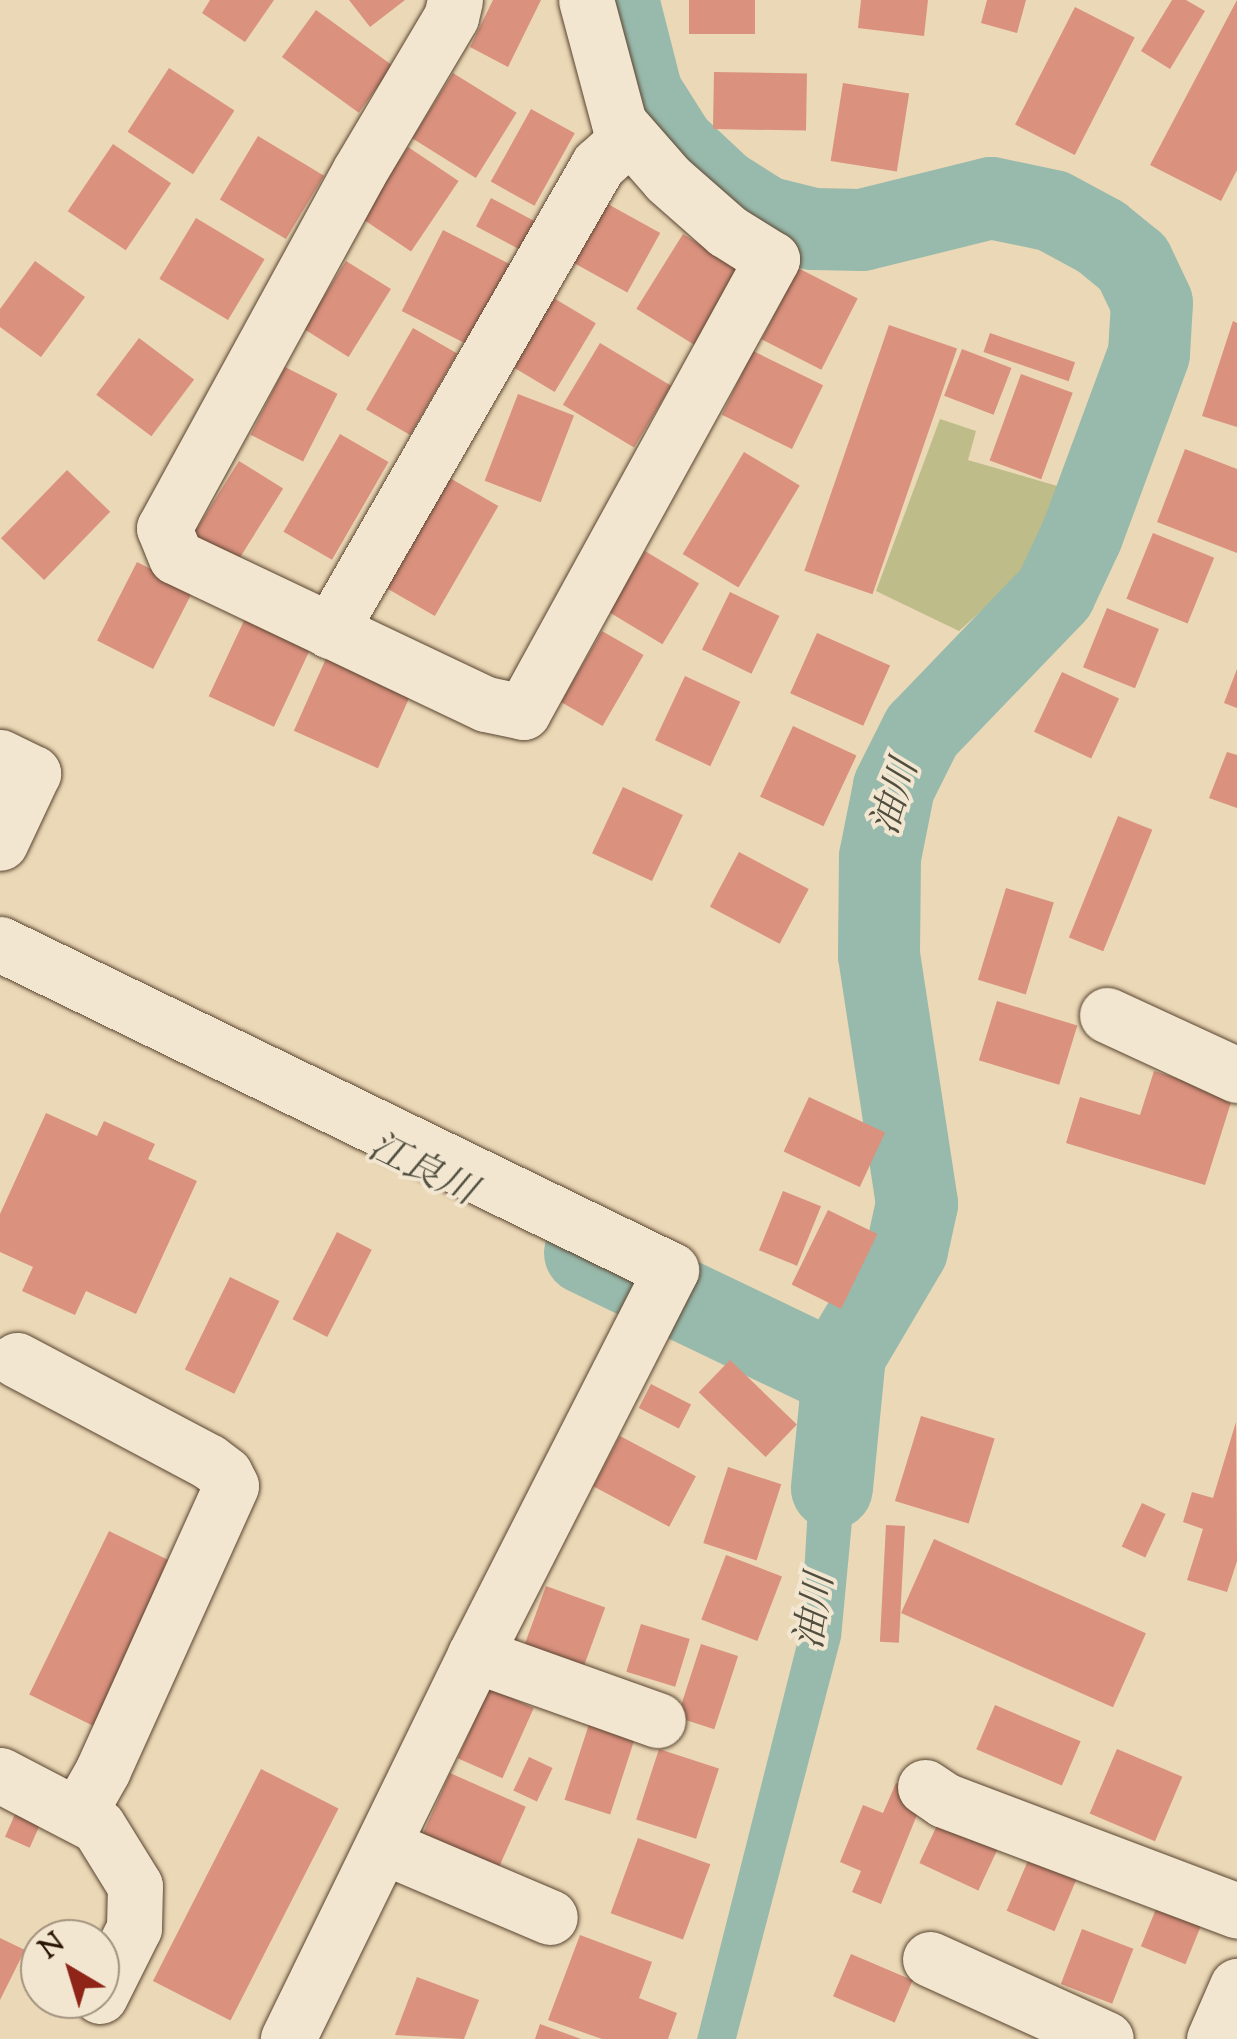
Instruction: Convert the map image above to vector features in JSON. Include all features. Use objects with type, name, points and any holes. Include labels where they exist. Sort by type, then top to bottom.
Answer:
[{"type":"street","points":[[455,0],[450,17],[350,188],[164,528],[176,557],[486,704],[523,712],[772,259],[727,231],[668,179],[618,123],[586,0]]},
{"type":"street","points":[[330,631],[598,165],[630,136]]},
{"type":"street","points":[[0,757],[33,773],[0,843]]},
{"type":"street","points":[[0,944],[671,1270],[475,1655],[385,1848],[288,2039]]},
{"type":"street","points":[[1107,1015],[1235,1069]]},
{"type":"street","points":[[6,1359],[208,1461],[231,1486],[103,1770],[78,1814]]},
{"type":"street","points":[[475,1655],[658,1720]]},
{"type":"street","points":[[0,1775],[98,1826],[135,1886],[134,1928],[120,1956]]},
{"type":"street","points":[[925,1787],[944,1800],[1237,1911]]},
{"type":"street","points":[[385,1848],[550,1917]]},
{"type":"street","points":[[930,1959],[1106,2039]]},
{"type":"street","points":[[1214,2039],[1237,1986]]},
{"type":"shaded area","points":[[940,419],[976,431],[968,460],[1071,490],[1033,564],[959,631],[876,591]]},
{"type":"water","points":[[842,1376],[855,1421],[853,1511],[841,1638],[736,2039],[697,2039],[801,1628],[813,1418]]},
{"type":"building","points":[[210,0],[274,0],[245,42],[202,13]]},
{"type":"building","points":[[349,0],[405,0],[370,27]]},
{"type":"building","points":[[493,0],[541,0],[508,67],[470,47]]},
{"type":"building","points":[[689,0],[755,0],[755,34],[689,34]]},
{"type":"building","points":[[861,0],[928,0],[924,36],[858,28]]},
{"type":"building","points":[[987,0],[1026,0],[1017,33],[981,23]]},
{"type":"building","points":[[1172,0],[1186,0],[1205,11],[1170,69],[1141,51]]},
{"type":"building","points":[[1237,0],[1237,170],[1221,201],[1150,165]]},
{"type":"building","points":[[1075,7],[1135,37],[1075,155],[1015,125]]},
{"type":"building","points":[[316,10],[393,66],[359,113],[282,57]]},
{"type":"building","points":[[169,68],[234,110],[193,174],[128,132]]},
{"type":"building","points":[[714,72],[807,74],[806,131],[713,129]]},
{"type":"building","points":[[453,73],[517,113],[476,178],[412,138]]},
{"type":"building","points":[[843,83],[909,93],[897,172],[831,161]]},
{"type":"building","points":[[531,109],[575,133],[534,206],[491,182]]},
{"type":"building","points":[[258,136],[324,176],[286,239],[220,199]]},
{"type":"building","points":[[113,144],[171,183],[126,250],[68,211]]},
{"type":"building","points":[[408,147],[459,181],[411,252],[360,217]]},
{"type":"building","points":[[491,198],[542,225],[527,253],[476,226]]},
{"type":"building","points":[[606,203],[660,233],[627,293],[573,262]]},
{"type":"building","points":[[196,218],[265,259],[228,320],[159,279]]},
{"type":"building","points":[[443,230],[512,265],[470,346],[402,311]]},
{"type":"building","points":[[683,234],[742,271],[696,346],[636,309]]},
{"type":"building","points":[[35,261],[85,297],[41,357],[0,327],[0,309]]},
{"type":"building","points":[[346,261],[391,289],[349,357],[304,329]]},
{"type":"building","points":[[798,268],[858,298],[821,370],[762,339]]},
{"type":"building","points":[[547,294],[596,323],[555,392],[506,363]]},
{"type":"building","points":[[1233,321],[1237,323],[1237,427],[1202,416]]},
{"type":"building","points":[[889,325],[957,348],[872,594],[804,571]]},
{"type":"building","points":[[413,328],[457,354],[410,435],[366,409]]},
{"type":"building","points":[[990,333],[1075,362],[1069,381],[983,352]]},
{"type":"building","points":[[139,338],[194,380],[151,436],[96,395]]},
{"type":"building","points":[[600,343],[671,386],[634,447],[563,405]]},
{"type":"building","points":[[962,349],[1011,368],[994,415],[944,396]]},
{"type":"building","points":[[753,351],[823,385],[792,449],[722,415]]},
{"type":"building","points":[[285,367],[338,394],[303,462],[250,435]]},
{"type":"building","points":[[1021,374],[1073,393],[1041,479],[990,460]]},
{"type":"building","points":[[518,394],[574,416],[541,502],[485,481]]},
{"type":"building","points":[[340,434],[388,462],[332,560],[284,532]]},
{"type":"building","points":[[1185,449],[1237,469],[1237,553],[1157,522]]},
{"type":"building","points":[[744,452],[800,485],[738,587],[683,554]]},
{"type":"building","points":[[239,461],[283,489],[237,562],[193,535]]},
{"type":"building","points":[[67,470],[110,512],[44,580],[1,538]]},
{"type":"building","points":[[436,470],[498,506],[435,616],[373,580]]},
{"type":"building","points":[[1153,533],[1214,558],[1188,624],[1126,599]]},
{"type":"building","points":[[645,551],[699,583],[662,644],[608,612]]},
{"type":"building","points":[[137,562],[193,591],[153,669],[97,640]]},
{"type":"building","points":[[730,592],[779,616],[751,674],[702,650]]},
{"type":"building","points":[[1107,608],[1159,629],[1135,688],[1083,667]]},
{"type":"building","points":[[248,612],[313,642],[274,727],[209,696]]},
{"type":"building","points":[[602,631],[644,655],[603,726],[561,702]]},
{"type":"building","points":[[817,633],[890,666],[863,726],[790,693]]},
{"type":"building","points":[[328,654],[412,691],[378,768],[294,731]]},
{"type":"building","points":[[1237,669],[1237,708],[1224,703]]},
{"type":"building","points":[[1062,672],[1119,699],[1091,758],[1034,732]]},
{"type":"building","points":[[685,676],[740,702],[710,766],[655,740]]},
{"type":"building","points":[[793,726],[856,756],[823,826],[760,797]]},
{"type":"building","points":[[1227,752],[1237,755],[1237,808],[1209,798]]},
{"type":"building","points":[[623,787],[683,815],[652,881],[592,853]]},
{"type":"building","points":[[1118,816],[1152,830],[1103,951],[1069,937]]},
{"type":"building","points":[[739,852],[809,889],[780,944],[710,907]]},
{"type":"building","points":[[1006,888],[1054,903],[1026,994],[978,980]]},
{"type":"building","points":[[997,1001],[1077,1026],[1059,1085],[979,1060]]},
{"type":"building","points":[[1154,1071],[1233,1096],[1205,1185],[1066,1143],[1080,1097],[1140,1115]]},
{"type":"building","points":[[809,1097],[885,1132],[860,1187],[784,1151]]},
{"type":"building","points":[[46,1113],[97,1136],[104,1121],[155,1144],[148,1159],[197,1181],[136,1314],[86,1291],[75,1315],[22,1291],[33,1267],[0,1252],[0,1214]]},
{"type":"building","points":[[783,1191],[821,1206],[797,1266],[759,1250]]},
{"type":"building","points":[[828,1210],[877,1234],[841,1309],[792,1285]]},
{"type":"building","points":[[337,1232],[372,1250],[327,1337],[293,1319]]},
{"type":"building","points":[[230,1277],[279,1301],[234,1394],[185,1370]]},
{"type":"building","points":[[730,1360],[797,1425],[766,1457],[699,1392]]},
{"type":"building","points":[[651,1384],[691,1404],[679,1428],[639,1408]]},
{"type":"building","points":[[921,1416],[995,1439],[969,1524],[895,1501]]},
{"type":"building","points":[[1236,1422],[1237,1561],[1227,1592],[1187,1580],[1203,1529],[1183,1522],[1192,1492],[1213,1498]]},
{"type":"building","points":[[620,1436],[696,1476],[669,1527],[593,1486]]},
{"type":"building","points":[[728,1467],[781,1484],[757,1560],[703,1543]]},
{"type":"building","points":[[1142,1503],[1166,1514],[1145,1557],[1122,1547]]},
{"type":"building","points":[[886,1525],[905,1526],[899,1643],[880,1642]]},
{"type":"building","points":[[109,1531],[180,1566],[100,1729],[29,1695]]},
{"type":"building","points":[[934,1539],[1146,1633],[1113,1707],[901,1613]]},
{"type":"building","points":[[726,1555],[782,1577],[757,1641],[701,1619]]},
{"type":"building","points":[[546,1586],[605,1608],[577,1684],[518,1662]]},
{"type":"building","points":[[641,1624],[690,1639],[675,1687],[626,1672]]},
{"type":"building","points":[[701,1644],[738,1656],[714,1729],[677,1717]]},
{"type":"building","points":[[489,1688],[534,1708],[502,1778],[458,1758]]},
{"type":"building","points":[[995,1705],[1081,1741],[1062,1786],[976,1749]]},
{"type":"building","points":[[592,1715],[638,1730],[610,1814],[564,1800]]},
{"type":"building","points":[[659,1749],[719,1768],[696,1839],[636,1819]]},
{"type":"building","points":[[1117,1749],[1182,1777],[1155,1841],[1090,1813]]},
{"type":"building","points":[[529,1757],[553,1768],[537,1802],[513,1791]]},
{"type":"building","points":[[261,1769],[339,1808],[230,2021],[153,1981]]},
{"type":"building","points":[[450,1773],[526,1807],[491,1884],[415,1851]]},
{"type":"building","points":[[896,1783],[925,1795],[881,1904],[852,1892],[861,1871],[840,1862],[863,1805],[883,1813]]},
{"type":"building","points":[[946,1806],[1005,1833],[978,1891],[919,1863]]},
{"type":"building","points":[[16,1812],[41,1823],[30,1848],[5,1837]]},
{"type":"building","points":[[638,1838],[710,1864],[683,1940],[611,1913]]},
{"type":"building","points":[[1032,1851],[1080,1871],[1054,1931],[1007,1911]]},
{"type":"building","points":[[1160,1899],[1205,1917],[1185,1964],[1141,1946]]},
{"type":"building","points":[[1082,1929],[1133,1949],[1112,2004],[1061,1984]]},
{"type":"building","points":[[580,1935],[652,1962],[639,1998],[677,2013],[668,2039],[602,2039],[548,2020]]},
{"type":"building","points":[[0,1938],[20,1948],[20,1960],[0,2000]]},
{"type":"building","points":[[851,1954],[913,1980],[895,2023],[833,1996]]},
{"type":"building","points":[[417,1977],[479,2000],[464,2039],[395,2035]]},
{"type":"building","points":[[540,2024],[581,2039],[535,2039]]},
{"type":"waterway","name":"油川","points":[[618,0],[642,94],[675,146],[721,189],[765,217],[813,229],[862,230],[991,198],[1053,211],[1101,237],[1133,263],[1152,303],[1149,354],[1082,535],[1055,593],[922,731],[894,787],[880,857],[879,955],[917,1204],[907,1250],[845,1355],[832,1488]]},
{"type":"waterway","name":"江良川","points":[[585,1253],[842,1376]]}]
